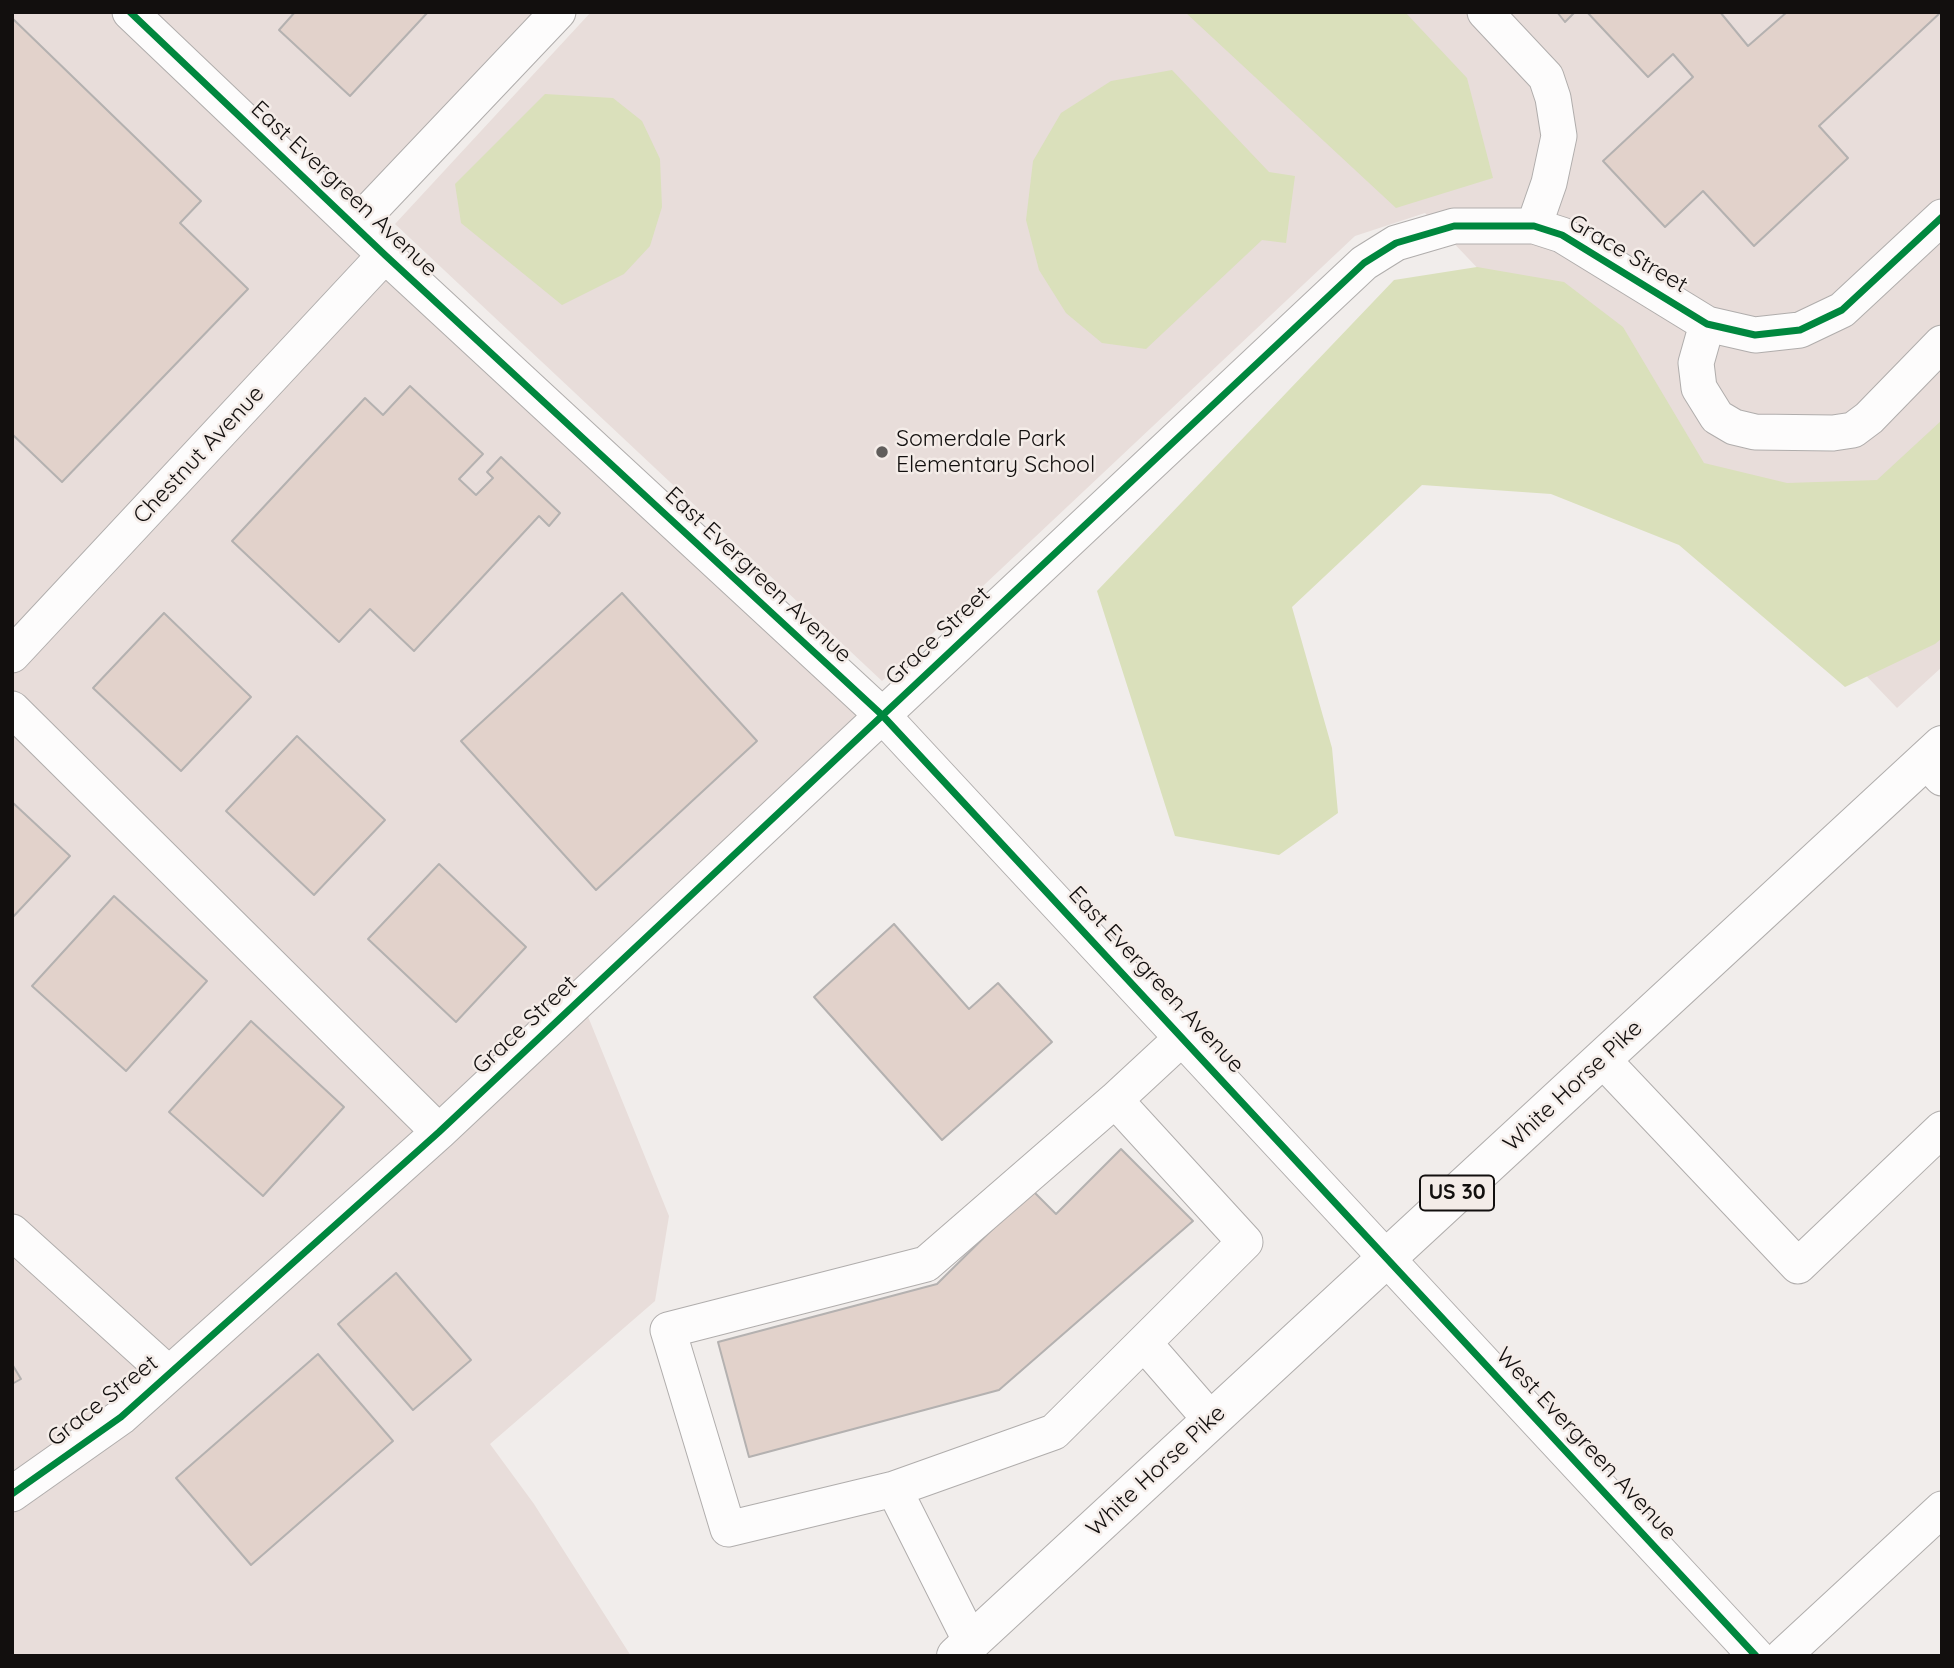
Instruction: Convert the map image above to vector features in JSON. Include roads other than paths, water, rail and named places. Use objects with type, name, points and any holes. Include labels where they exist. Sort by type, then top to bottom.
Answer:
[{"type":"highway","name":"White Horse Pike","points":[[964,1649],[1602,1059],[1936,761]]},
{"type":"street","name":"East Evergreen Avenue","points":[[130,12],[385,255],[882,715],[1388,1257]]},
{"type":"street","points":[[355,226],[558,12]]},
{"type":"street","points":[[1485,12],[1546,77],[1553,98],[1559,136],[1549,183],[1534,226]]},
{"type":"street","name":"Grace Street","points":[[12,1494],[121,1417],[439,1132],[1364,263],[1396,243],[1454,226],[1534,226],[1562,235],[1707,324],[1755,334],[1800,330],[1842,310],[1942,217]]},
{"type":"street","name":"Chestnut Avenue","points":[[12,654],[385,255]]},
{"type":"street","points":[[1707,324],[1696,363],[1699,388],[1717,417],[1734,426],[1755,432],[1833,433],[1853,430],[1869,418],[1942,343]]},
{"type":"street","points":[[12,709],[439,1132]]},
{"type":"street","points":[[1115,1100],[1245,1242],[1055,1432],[894,1489],[728,1529],[668,1330],[926,1264],[1115,1100],[1183,1037]]},
{"type":"street","points":[[1602,1059],[1798,1266],[1942,1129]]},
{"type":"street","points":[[12,1232],[169,1374]]},
{"type":"street","name":"West Evergreen Avenue","points":[[1388,1257],[1756,1656]]},
{"type":"street","points":[[1144,1343],[1211,1420]]},
{"type":"street","points":[[894,1489],[964,1649]]},
{"type":"street","points":[[1783,1656],[1942,1509]]},
{"type":"place","name":"Somerdale Park Elementary School","points":[[882,452]]}]
